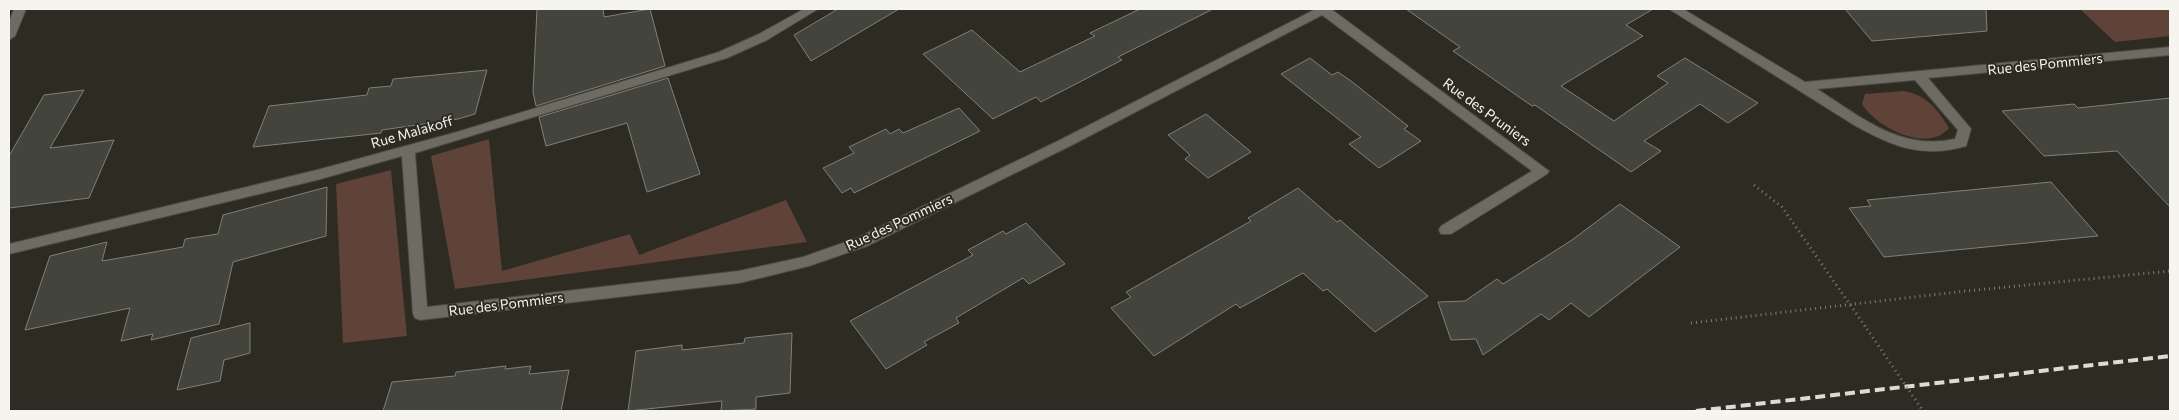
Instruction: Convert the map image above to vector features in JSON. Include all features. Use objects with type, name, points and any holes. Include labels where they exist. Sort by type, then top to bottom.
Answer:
[{"type":"street","points":[[9,36],[20,9]]},
{"type":"street","name":"Rue Malakoff","points":[[9,249],[317,175],[408,150],[723,55],[764,37],[812,9]]},
{"type":"street","name":"Rue des Pommiers","points":[[408,150],[420,314],[739,276],[804,262],[862,242],[1065,143],[1324,9]]},
{"type":"street","name":"Rue des Pruniers","points":[[1324,9],[1542,171],[1446,230]]},
{"type":"street","points":[[1675,9],[1865,124],[1892,138],[1918,146],[1940,148],[1961,143],[1965,129],[1919,76]]},
{"type":"street","name":"Rue des Pommiers","points":[[1803,86],[2170,52]]},
{"type":"path","points":[[1754,185],[1782,207],[1852,305],[1923,411]]},
{"type":"path","points":[[1691,323],[2170,271]]},
{"type":"shaded area","points":[[2080,9],[2170,9],[2170,36],[2115,42]]},
{"type":"shaded area","points":[[1903,91],[1918,95],[1924,99],[1940,115],[1949,128],[1940,135],[1928,138],[1915,138],[1890,129],[1869,113],[1862,104],[1865,94]]},
{"type":"shaded area","points":[[489,139],[502,271],[630,234],[639,255],[786,200],[807,242],[455,289],[431,156]]},
{"type":"shaded area","points":[[391,170],[407,336],[343,343],[336,184]]},
{"type":"building","points":[[537,9],[603,9],[604,17],[650,9],[665,66],[536,106],[533,92]]},
{"type":"building","points":[[838,9],[899,9],[811,61],[794,35]]},
{"type":"building","points":[[1140,9],[1213,9],[1118,57],[1122,60],[1041,102],[1036,97],[993,119],[923,54],[972,30],[1020,72],[1095,36],[1090,33]]},
{"type":"building","points":[[1406,9],[1653,9],[1626,25],[1643,36],[1561,86],[1614,121],[1668,83],[1657,76],[1685,58],[1758,103],[1728,123],[1700,104],[1644,141],[1661,151],[1631,172],[1453,51],[1460,47]]},
{"type":"building","points":[[1845,9],[1986,9],[1987,31],[1872,41]]},
{"type":"building","points":[[1310,58],[1332,75],[1338,72],[1351,81],[1408,126],[1404,129],[1421,141],[1379,168],[1349,144],[1361,137],[1281,74]]},
{"type":"building","points":[[487,70],[475,114],[458,119],[382,130],[381,133],[253,147],[269,106],[367,95],[369,88],[391,86],[393,79]]},
{"type":"building","points":[[668,78],[700,174],[647,192],[627,123],[546,146],[539,117]]},
{"type":"building","points":[[84,90],[50,148],[114,140],[89,198],[9,208],[9,156],[44,95]]},
{"type":"building","points":[[2170,98],[2170,207],[2117,151],[2044,156],[2002,111],[2074,104],[2078,108]]},
{"type":"building","points":[[959,108],[980,131],[854,193],[851,188],[842,193],[823,168],[854,153],[849,147],[886,129],[890,134],[899,129],[903,133]]},
{"type":"building","points":[[1206,114],[1251,152],[1208,178],[1185,159],[1190,155],[1168,135]]},
{"type":"building","points":[[2051,182],[2098,236],[1884,257],[1849,208],[1871,206],[1867,200]]},
{"type":"building","points":[[327,187],[326,236],[233,262],[219,324],[151,340],[153,334],[121,341],[130,308],[25,330],[50,256],[107,242],[102,261],[183,247],[185,239],[218,234],[223,215]]},
{"type":"building","points":[[1298,188],[1337,222],[1340,220],[1428,296],[1375,332],[1327,289],[1323,291],[1303,273],[1240,308],[1236,304],[1154,356],[1111,308],[1131,297],[1126,292],[1251,221],[1248,218]]},
{"type":"building","points":[[1620,204],[1680,247],[1589,317],[1571,303],[1549,320],[1541,314],[1483,355],[1476,339],[1451,340],[1438,302],[1465,301],[1497,279],[1503,284],[1572,240]]},
{"type":"building","points":[[1026,223],[1065,264],[1029,284],[1023,278],[956,318],[959,323],[924,342],[927,345],[886,369],[850,321],[973,255],[968,250],[1003,231],[1006,234]]},
{"type":"building","points":[[250,323],[250,353],[224,360],[220,381],[177,390],[191,338]]},
{"type":"building","points":[[792,333],[790,393],[756,397],[756,409],[721,411],[722,401],[628,411],[636,351],[682,345],[682,350],[744,343],[745,338]]},
{"type":"building","points":[[506,366],[505,369],[531,366],[529,374],[569,370],[561,411],[383,411],[392,382],[455,376],[456,372]]},
{"type":"railway","points":[[1696,411],[2170,356]]}]
